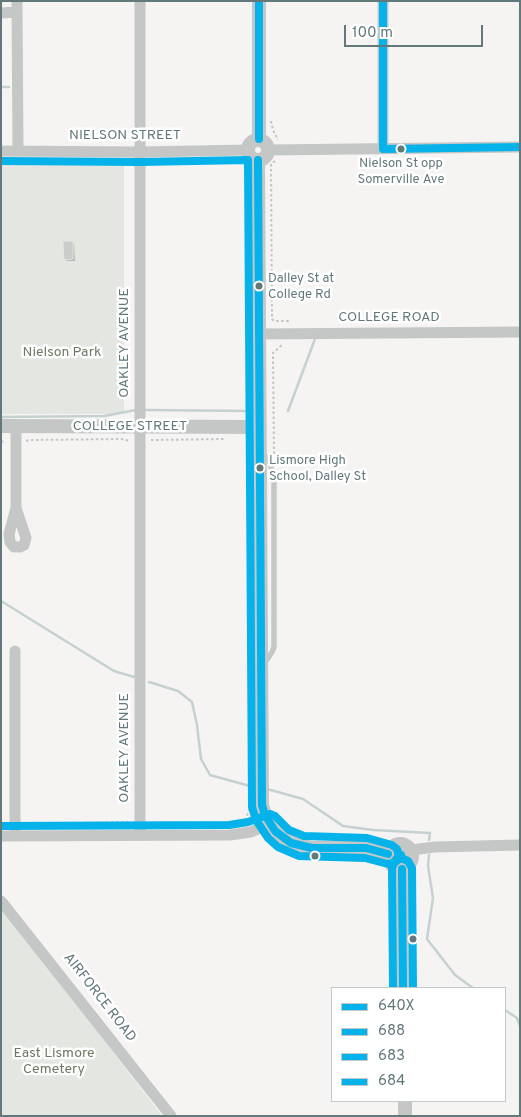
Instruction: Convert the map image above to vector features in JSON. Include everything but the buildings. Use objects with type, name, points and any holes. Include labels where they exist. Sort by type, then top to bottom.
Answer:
[{"type":"street","name":"OAKLEY AVENUE","points":[[140,1],[140,835]]},
{"type":"street","points":[[259,1],[263,113],[259,140]]},
{"type":"street","points":[[383,1],[383,149]]},
{"type":"street","points":[[1,12],[17,7],[18,151]]},
{"type":"street","points":[[274,150],[265,142],[259,140],[250,144],[248,150],[250,156],[258,160],[264,159],[274,150],[520,147]]},
{"type":"street","name":"NIELSON STREET","points":[[1,151],[140,152],[248,150]]},
{"type":"street","points":[[258,160],[261,667],[258,793],[269,824],[283,838],[302,846],[366,848],[388,854]]},
{"type":"street","name":"COLLEGE ROAD","points":[[259,334],[520,332]]},
{"type":"street","name":"COLLEGE STREET","points":[[1,426],[140,416],[259,417]]},
{"type":"street","points":[[16,426],[16,508]]},
{"type":"street","points":[[15,651],[15,836]]},
{"type":"street","points":[[1,836],[230,835],[252,832],[269,824]]},
{"type":"street","points":[[396,845],[404,845],[411,850],[413,857],[411,864],[402,869],[391,865],[388,854],[396,845]]},
{"type":"street","points":[[411,850],[434,847],[520,845]]},
{"type":"street","points":[[402,869],[403,987]]},
{"type":"street","name":"AIRFORCE ROAD","points":[[1,901],[80,998],[171,1116]]},
{"type":"street","points":[[404,1102],[405,1116]]},
{"type":"path","points":[[263,113],[271,122],[278,141],[274,150],[278,158],[271,164],[272,319],[274,321],[288,321],[288,324]]},
{"type":"path","points":[[148,441],[233,439]]},
{"type":"path","points":[[23,443],[29,440],[130,441]]},
{"type":"path","points":[[148,823],[239,822],[246,819],[258,793]]},
{"type":"path","points":[[21,824],[131,822]]},
{"type":"green space","name":"Nielson Park","points":[[124,162],[124,414],[1,414],[1,164]]},
{"type":"green space","name":"East Lismore Cemetery","points":[[1,905],[162,1116],[1,1116]]},
{"type":"waterway","points":[[1,87],[9,87]]},
{"type":"waterway","points":[[288,411],[315,339]]},
{"type":"waterway","points":[[1,417],[104,416],[136,410]]},
{"type":"waterway","points":[[144,410],[253,411]]},
{"type":"waterway","points":[[1,601],[114,671],[134,677]]},
{"type":"waterway","points":[[149,682],[178,691],[192,702],[201,759],[210,775],[257,788]]},
{"type":"waterway","points":[[267,789],[303,799],[343,826],[373,830],[430,833],[429,840]]},
{"type":"waterway","points":[[429,855],[428,866],[433,898],[427,939],[455,975],[472,987]]},
{"type":"waterway","points":[[506,1011],[517,1018],[520,1026]]},
{"type":"transit line","name":"640X","points":[[259,1],[259,139]]},
{"type":"transit line","name":"684","points":[[383,1],[383,149],[520,147]]},
{"type":"transit line","name":"688","points":[[1,161],[140,162],[248,160],[252,807],[256,820],[268,838],[278,847],[299,856],[365,858],[388,864],[393,863],[401,855],[401,858],[394,863],[392,868],[393,987]]},
{"type":"transit line","name":"640X","points":[[258,160],[262,805],[265,815],[275,831],[291,843],[312,848],[366,848],[388,854]]},
{"type":"transit line","name":"683","points":[[1,826],[229,825],[248,822],[270,814],[275,816],[289,830],[304,836],[367,838],[392,845],[397,849],[399,857],[408,861],[412,868],[413,987]]},
{"type":"transit line","name":"640X","points":[[402,869],[403,987]]},
{"type":"place","name":"Nielson St opp Somerville Ave","points":[[401,149]]},
{"type":"place","name":"Dalley St at College Rd","points":[[259,286]]},
{"type":"place","name":"Lismore High School, Dalley St","points":[[260,468]]}]
